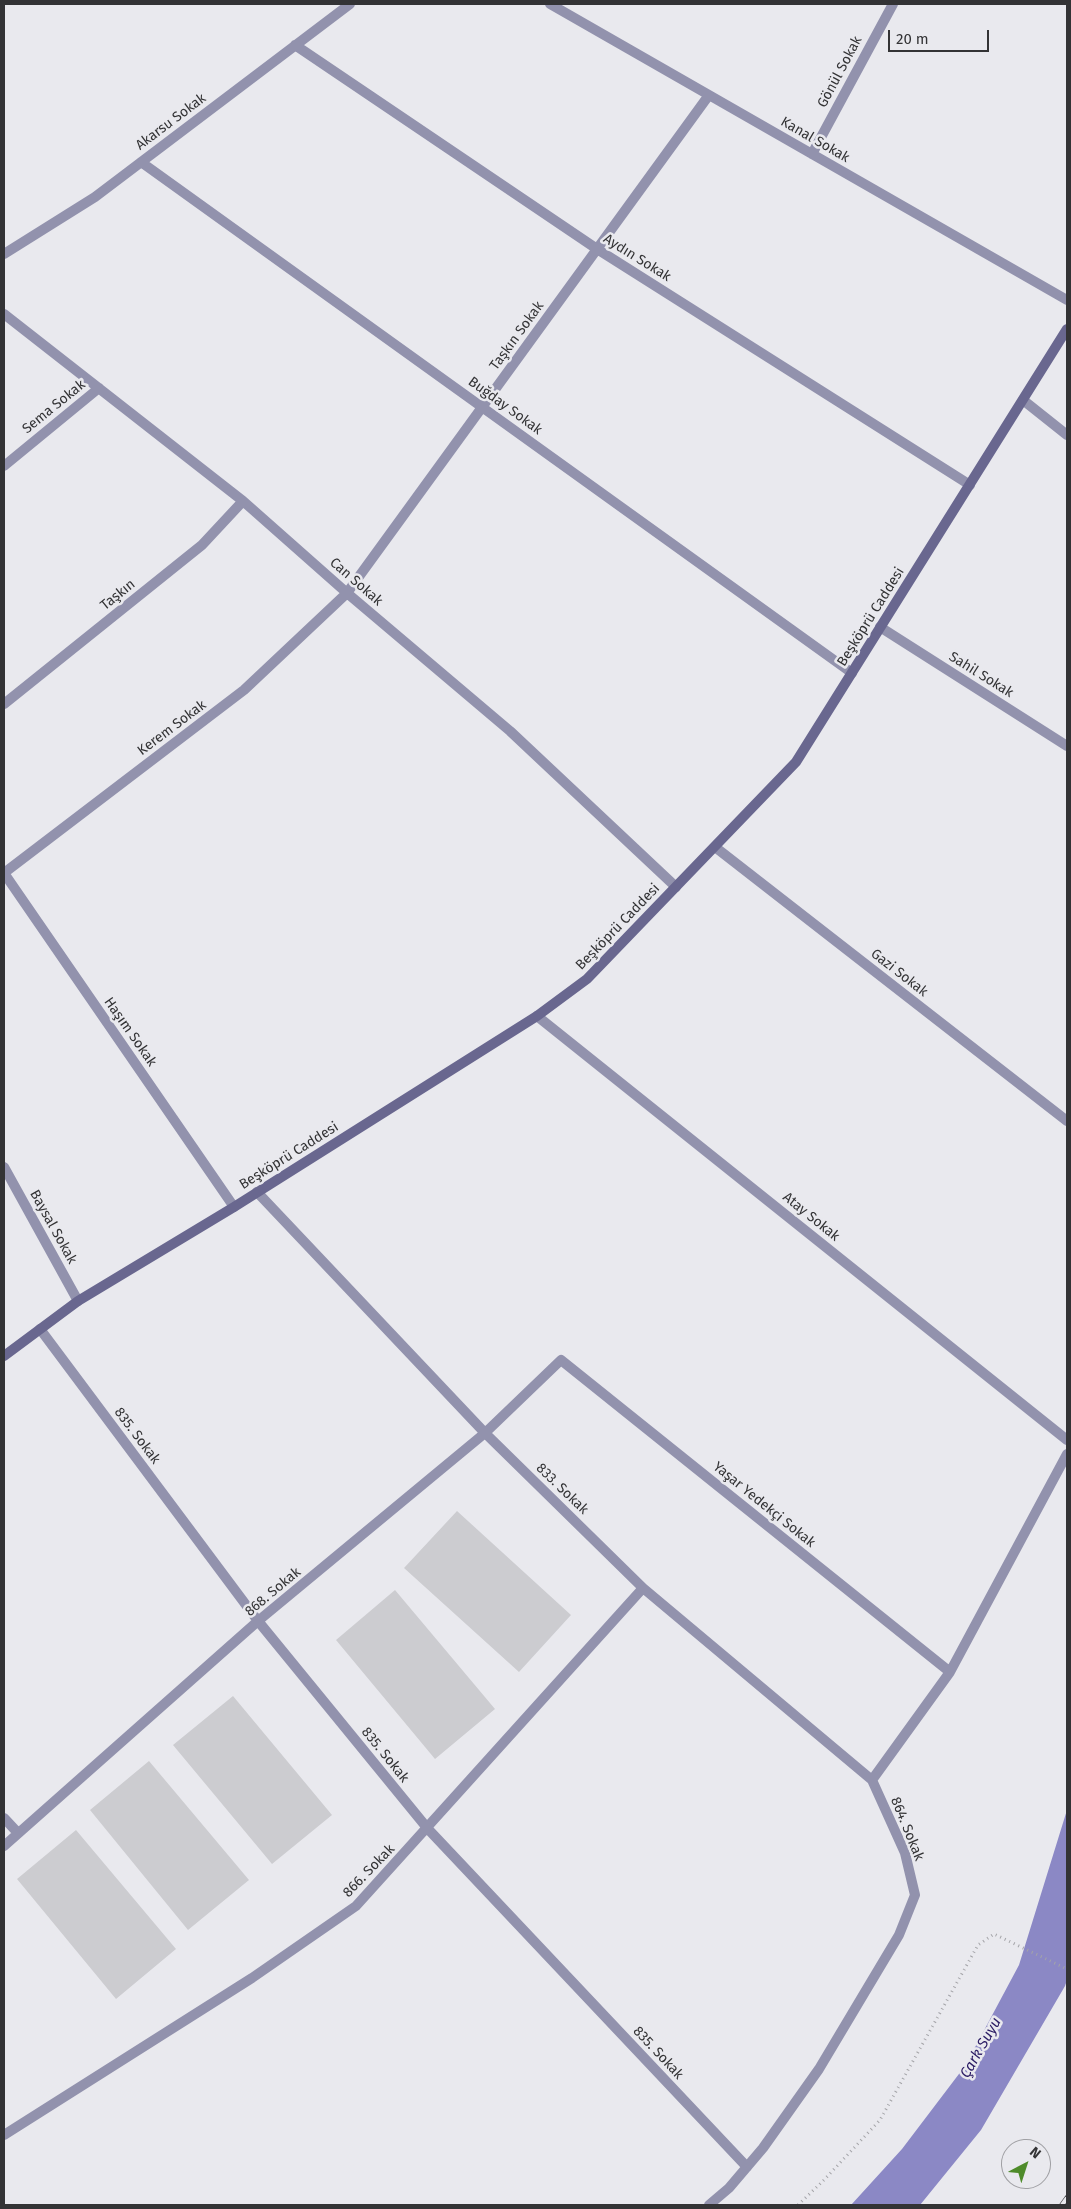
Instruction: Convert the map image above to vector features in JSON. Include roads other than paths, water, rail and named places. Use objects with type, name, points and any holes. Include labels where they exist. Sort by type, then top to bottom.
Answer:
[{"type":"main road","name":"Beşköprü Caddesi","points":[[4,1356],[78,1301],[234,1207],[537,1016],[587,979],[796,762],[1067,329]]},
{"type":"street","name":"Akarsu Sokak","points":[[4,254],[95,197],[350,4]]},
{"type":"street","name":"Kanal Sokak","points":[[550,4],[1067,300]]},
{"type":"street","name":"Gönül Sokak","points":[[812,154],[893,4]]},
{"type":"street","name":"Aydın Sokak","points":[[295,45],[597,249],[970,484]]},
{"type":"street","name":"Taşkın Sokak","points":[[347,593],[709,95]]},
{"type":"street","name":"Buğday Sokak","points":[[141,162],[852,673]]},
{"type":"street","name":"Can Sokak","points":[[4,314],[243,501],[347,593],[510,731],[676,887]]},
{"type":"street","name":"Sema Sokak","points":[[4,466],[99,388]]},
{"type":"street","points":[[1023,400],[1067,435]]},
{"type":"street","name":"Taşkın","points":[[4,704],[202,545],[243,501]]},
{"type":"street","name":"Kerem Sokak","points":[[4,873],[244,690],[347,593]]},
{"type":"street","name":"Sahil Sokak","points":[[880,628],[1067,746]]},
{"type":"street","name":"Gazi Sokak","points":[[715,847],[1067,1121]]},
{"type":"street","name":"Haşım Sokak","points":[[4,873],[234,1207]]},
{"type":"street","name":"Atay Sokak","points":[[537,1016],[1067,1440]]},
{"type":"street","name":"Baysal Sokak","points":[[4,1167],[78,1301]]},
{"type":"street","name":"833. Sokak","points":[[257,1192],[485,1433],[643,1588],[872,1780]]},
{"type":"street","name":"835. Sokak","points":[[40,1329],[258,1621],[428,1829],[747,2167]]},
{"type":"street","name":"868. Sokak","points":[[4,1846],[258,1621],[485,1433],[561,1360]]},
{"type":"street","name":"Yaşar Yedekçi Sokak","points":[[561,1360],[950,1672]]},
{"type":"street","points":[[872,1780],[950,1672],[1067,1454]]},
{"type":"street","name":"866. Sokak","points":[[4,2135],[252,1978],[356,1906],[428,1829],[643,1588]]},
{"type":"street","name":"864. Sokak","points":[[709,2205],[729,2188],[763,2148],[819,2069],[899,1934],[915,1895],[905,1854],[872,1780]]},
{"type":"street","points":[[4,1818],[18,1833]]},
{"type":"water","name":"Çark Suyu","points":[[1067,1810],[1067,1980],[1065,1986],[981,2130],[920,2205],[851,2205],[902,2149],[965,2066],[1019,1965]]},
{"type":"railway","points":[[1062,2205],[1067,2198]]}]
